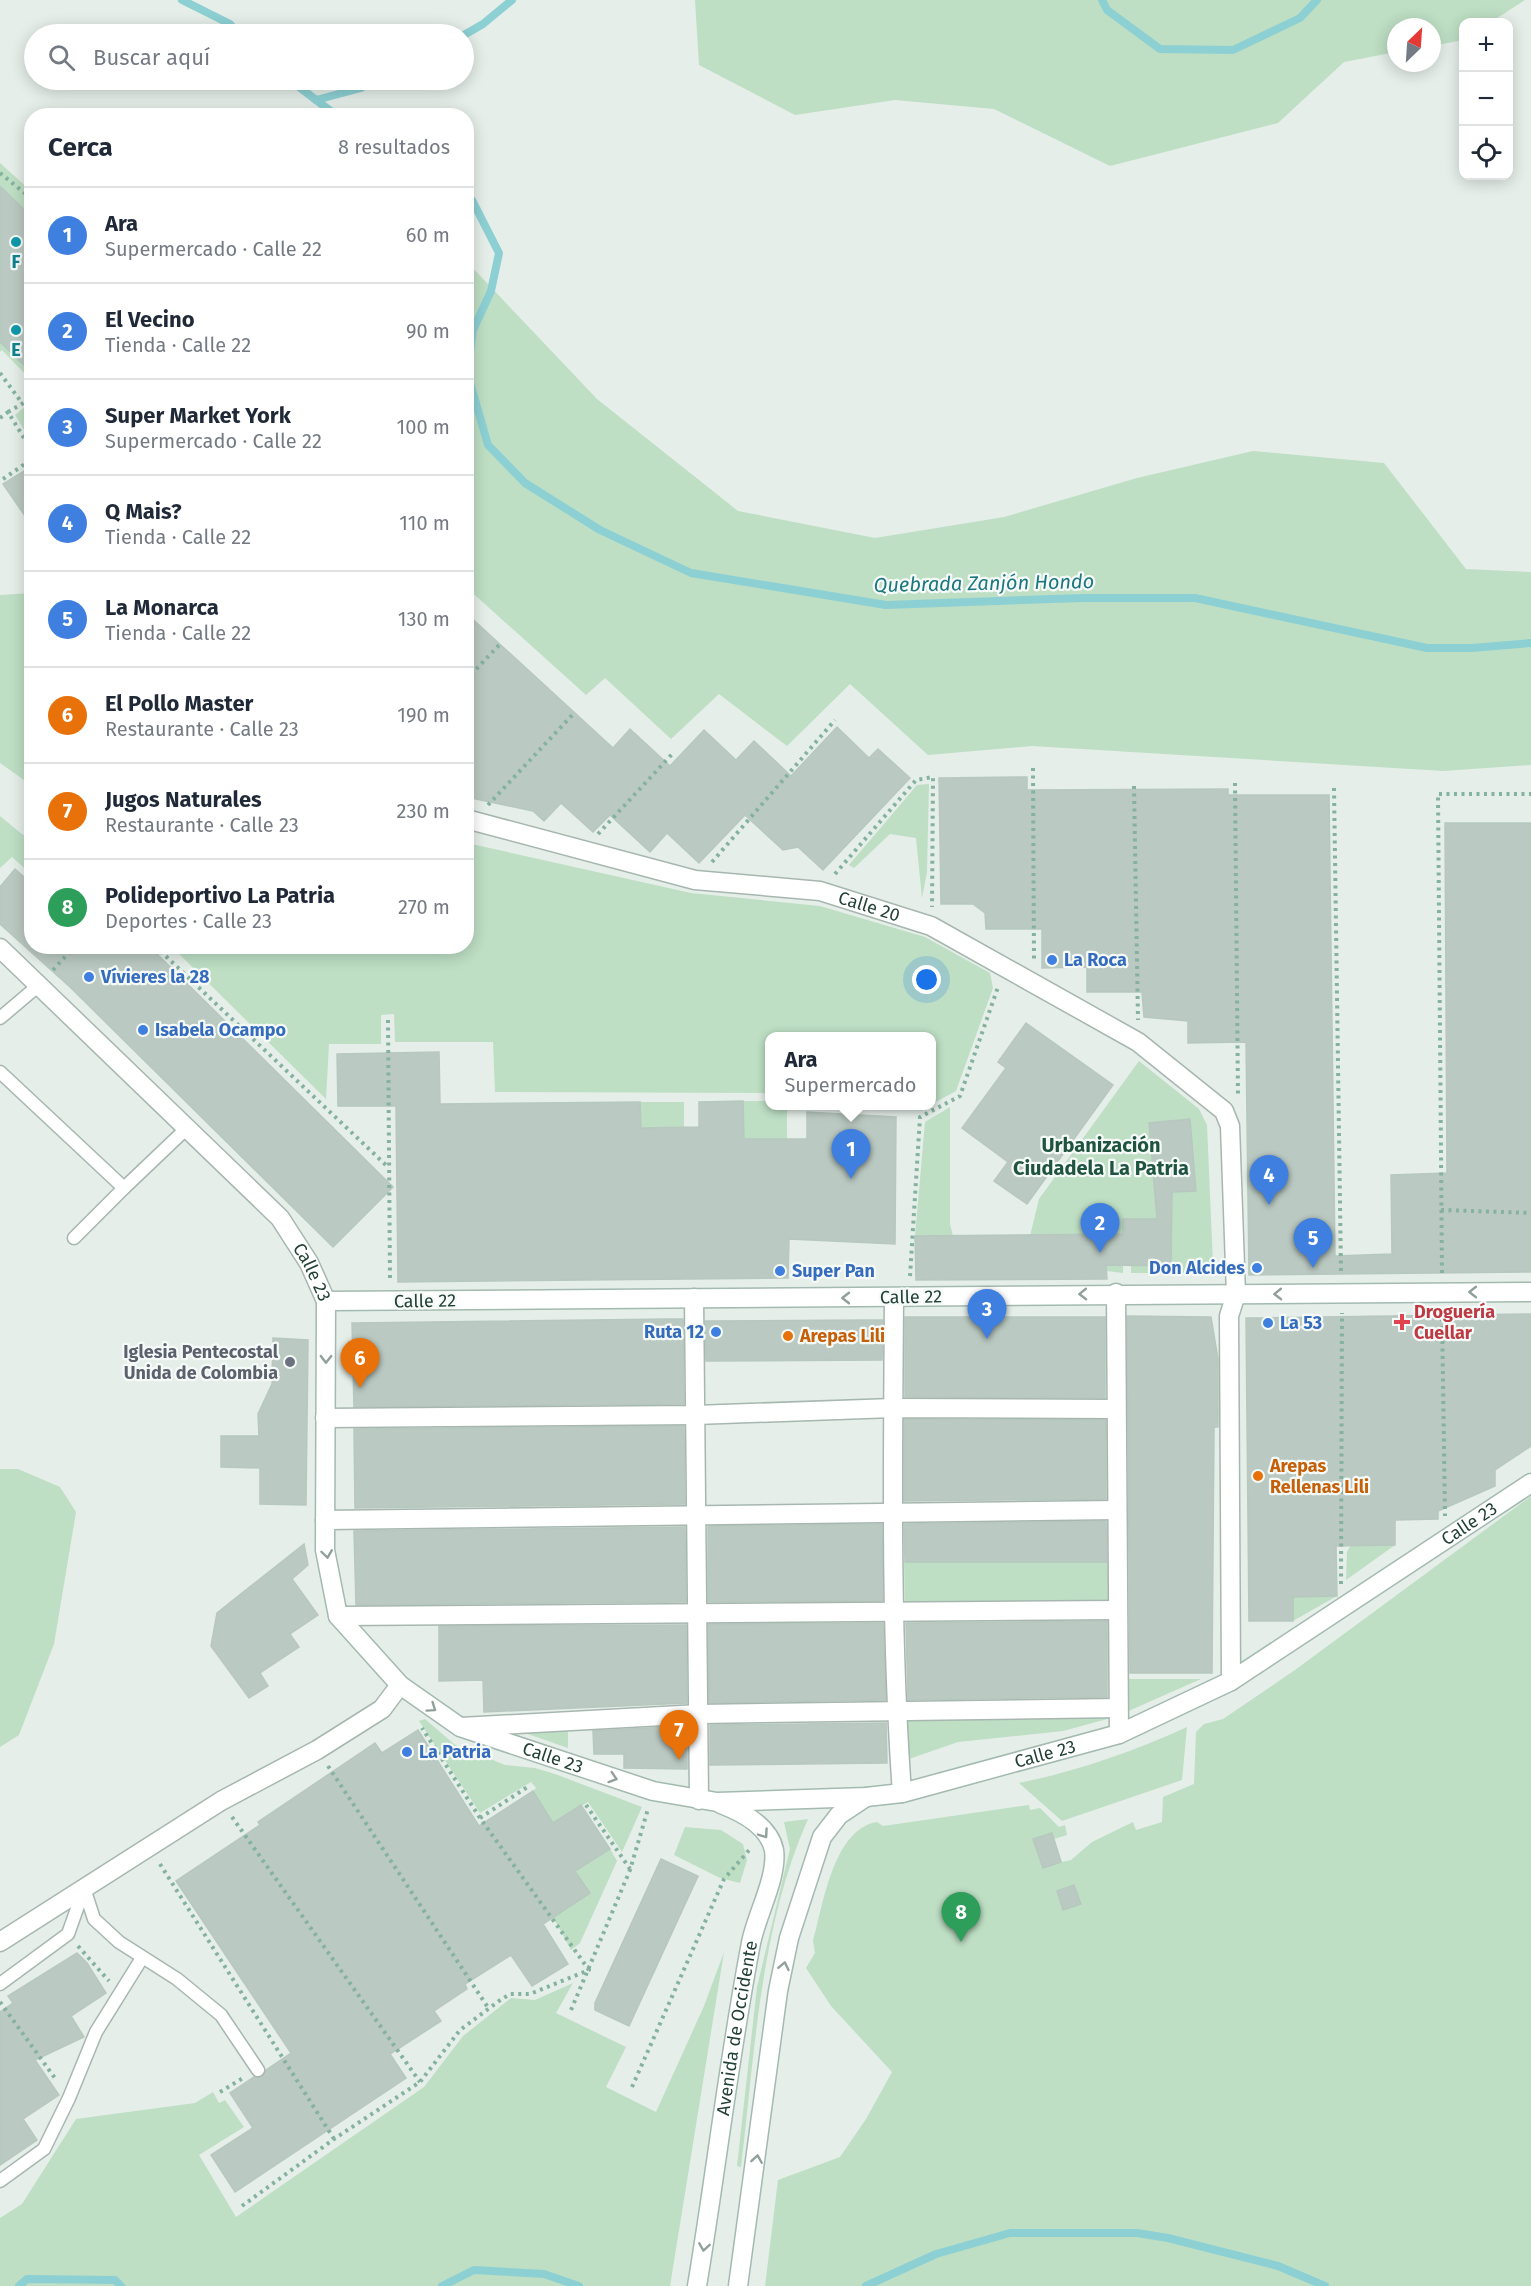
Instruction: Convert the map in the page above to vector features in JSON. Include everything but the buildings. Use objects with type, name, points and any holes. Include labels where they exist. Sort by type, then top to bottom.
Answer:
[{"type":"street","name":"Calle 20","points":[[474,821],[695,880],[820,891],[931,926],[1138,1042],[1224,1111]]},
{"type":"street","name":"Calle 23","points":[[0,948],[280,1218],[309,1263],[326,1301],[325,1550],[338,1616],[400,1685],[460,1727],[653,1791],[708,1801],[866,1797],[902,1793],[1119,1734],[1231,1681],[1341,1606],[1531,1483]]},
{"type":"street","points":[[1224,1111],[1230,1126],[1236,1294],[1229,1316],[1231,1681]]},
{"type":"street","name":"Calle 22","points":[[326,1301],[902,1297],[1116,1293],[1531,1292]]},
{"type":"street","points":[[1116,1293],[1119,1734]]},
{"type":"street","points":[[902,1297],[893,1408],[896,1713],[902,1793]]},
{"type":"street","points":[[694,1298],[699,1714],[708,1801]]},
{"type":"street","points":[[325,1418],[695,1415],[893,1408],[1116,1409]]},
{"type":"street","points":[[325,1520],[1117,1510]]},
{"type":"street","points":[[338,1616],[1117,1610]]},
{"type":"street","points":[[0,1942],[221,1801],[317,1750],[382,1709],[400,1685]]},
{"type":"street","points":[[460,1727],[699,1714],[896,1713],[1118,1708]]},
{"type":"street","name":"Avenida de Occidente","points":[[738,2286],[778,1991],[799,1904],[822,1837],[839,1815],[866,1797]]},
{"type":"street","name":"Avenida de Occidente","points":[[698,2286],[738,2012],[752,1939],[771,1875],[774,1851],[765,1832],[754,1822],[708,1801]]},
{"type":"lane","points":[[0,1018],[39,986]]},
{"type":"lane","points":[[0,1072],[124,1188]]},
{"type":"lane","points":[[74,1238],[187,1128]]},
{"type":"lane","points":[[0,1984],[68,1934],[84,1888]]},
{"type":"lane","points":[[84,1888],[94,1919],[142,1958],[177,1979],[221,2015],[258,2070]]},
{"type":"lane","points":[[0,2181],[44,2149],[69,2098],[96,2032],[142,1958]]},
{"type":"path","points":[[0,173],[24,192]]},
{"type":"path","points":[[0,373],[22,403],[0,418]]},
{"type":"path","points":[[8,412],[24,438]]},
{"type":"path","points":[[3,479],[24,465]]},
{"type":"path","points":[[474,672],[500,644]]},
{"type":"path","points":[[474,816],[576,712]]},
{"type":"path","points":[[695,880],[835,720]]},
{"type":"path","points":[[584,850],[674,752]]},
{"type":"path","points":[[1033,768],[1034,982]]},
{"type":"path","points":[[820,891],[916,780],[933,777],[931,926]]},
{"type":"path","points":[[1224,1111],[1238,1101],[1235,783]]},
{"type":"path","points":[[1134,786],[1138,1042]]},
{"type":"path","points":[[1334,788],[1342,1293],[1341,1606]]},
{"type":"path","points":[[1446,1537],[1438,794],[1531,794]]},
{"type":"path","points":[[39,986],[68,954]]},
{"type":"path","points":[[163,954],[389,1168]]},
{"type":"path","points":[[936,1108],[960,1095],[1006,967]]},
{"type":"path","points":[[388,1020],[390,1302]]},
{"type":"path","points":[[902,1297],[911,1236],[920,1117],[933,1110]]},
{"type":"path","points":[[1441,1210],[1531,1213]]},
{"type":"path","points":[[428,1705],[412,1713],[480,1818],[589,1970]]},
{"type":"path","points":[[317,1750],[489,2009]]},
{"type":"path","points":[[480,1818],[529,1786]]},
{"type":"path","points":[[571,2010],[630,1870],[653,1791]]},
{"type":"path","points":[[221,1801],[420,2082]]},
{"type":"path","points":[[586,1805],[630,1870]]},
{"type":"path","points":[[648,1810],[658,1812]]},
{"type":"path","points":[[749,1842],[753,1847],[754,1857]]},
{"type":"path","points":[[148,1846],[334,2139]]},
{"type":"path","points":[[632,2087],[724,1879],[753,1847]]},
{"type":"path","points":[[68,1934],[121,1995]]},
{"type":"path","points":[[242,2206],[334,2139],[420,2082],[460,2030],[510,1994],[530,1994],[589,1970]]},
{"type":"path","points":[[0,2001],[69,2098]]},
{"type":"green space","points":[[695,0],[1525,0],[1497,18],[1459,18],[1459,41],[1441,44],[1441,18],[1387,18],[1387,54],[1344,62],[1278,123],[1110,166],[994,109],[895,100],[795,115],[699,65]]},
{"type":"green space","points":[[0,163],[24,185],[24,210],[0,185]]},
{"type":"green space","points":[[474,269],[597,399],[738,511],[875,538],[1004,517],[1137,478],[1253,451],[1384,463],[1466,569],[1531,572],[1531,765],[1443,771],[1032,746],[928,755],[850,684],[787,746],[719,694],[671,739],[605,678],[586,695],[474,594]]},
{"type":"green space","points":[[0,342],[8,350],[15,344],[24,353],[20,362],[24,366],[24,373],[2,350],[0,352]]},
{"type":"green space","points":[[24,408],[24,430],[15,415]]},
{"type":"green space","points":[[24,594],[24,780],[0,763],[0,595]]},
{"type":"green space","points":[[929,784],[927,872],[922,898],[916,838],[890,834],[854,868],[849,865],[917,785]]},
{"type":"green space","points":[[0,816],[24,834],[24,868],[12,857],[0,868]]},
{"type":"green space","points":[[474,845],[691,893],[820,906],[925,937],[990,973],[993,988],[956,1091],[936,1102],[936,1032],[765,1032],[765,1093],[495,1092],[493,1042],[395,1042],[394,1014],[381,1015],[381,1044],[329,1044],[326,1099],[179,954],[474,954]]},
{"type":"green space","points":[[1139,1061],[1199,1109],[1207,1125],[1213,1264],[1208,1273],[1131,1273],[1131,1265],[1171,1219],[1123,1219],[1123,1273],[1107,1271],[1106,1234],[1030,1236],[1039,1199]]},
{"type":"green space","points":[[743,1101],[765,1101],[765,1110],[787,1110],[787,1139],[744,1139]]},
{"type":"green space","points":[[640,1102],[684,1102],[684,1128],[641,1128]]},
{"type":"green space","points":[[950,1107],[950,1224],[953,1236],[915,1236],[925,1122]]},
{"type":"green space","points":[[0,1469],[18,1469],[60,1487],[76,1512],[54,1644],[19,1735],[0,1747]]},
{"type":"green space","points":[[1531,1496],[1531,2286],[765,2286],[778,2180],[840,2157],[866,2119],[892,2072],[831,2006],[806,1968],[815,1953],[813,1941],[832,1871],[850,1839],[862,1828],[877,1822],[883,1826],[1029,1805],[1030,1810],[1040,1808],[1059,1827],[1065,1825],[1067,1835],[1054,1839],[1062,1862],[1071,1860],[1092,1842],[1133,1822],[1136,1830],[1162,1822],[1163,1797],[1194,1784],[1196,1732],[1204,1724],[1223,1719],[1295,1670]]},
{"type":"green space","points":[[1351,1545],[1395,1545],[1346,1580],[1347,1552]]},
{"type":"green space","points":[[904,1562],[1108,1562],[1108,1605],[905,1605]]},
{"type":"green space","points":[[1337,1596],[1293,1621],[1293,1597]]},
{"type":"green space","points":[[1123,1679],[1201,1679],[1124,1713]]},
{"type":"green space","points":[[1111,1712],[1111,1718],[1063,1731],[958,1742],[903,1761],[902,1716]]},
{"type":"green space","points":[[425,1719],[454,1744],[505,1765],[535,1768],[555,1774],[642,1807],[622,1852],[588,1802],[553,1823],[533,1791],[536,1788],[531,1782],[480,1813],[419,1721]]},
{"type":"green space","points":[[1187,1727],[1182,1780],[1062,1821],[1019,1783],[1104,1760]]},
{"type":"green space","points":[[568,1730],[568,1748],[519,1731]]},
{"type":"green space","points":[[808,1819],[792,1860],[769,1946],[756,2034],[741,2167],[737,2166],[757,1987],[790,1849],[784,1822]]},
{"type":"green space","points":[[685,1827],[721,1830],[743,1844],[747,1860],[740,1883],[720,1878],[674,1855]]},
{"type":"green space","points":[[610,1849],[617,1861],[580,1943],[571,1950],[553,1917],[590,1893],[576,1871]]},
{"type":"green space","points":[[724,1952],[670,2286],[0,2286],[0,2218],[22,2204],[76,2119],[195,2103],[213,2092],[219,2103],[225,2100],[244,2127],[199,2155],[236,2217],[424,2087],[463,2036],[511,1998],[535,2000],[573,1983],[556,2013],[626,2047],[606,2087],[656,2112],[704,2006]]},
{"type":"waterway","name":"Quebrada Zanjón Hondo","points":[[182,0],[230,24]]},
{"type":"waterway","points":[[474,29],[512,0]]},
{"type":"waterway","points":[[1102,0],[1107,10],[1160,49],[1233,50],[1300,18],[1317,0]]},
{"type":"waterway","name":"Quebrada Zanjón Hondo","points":[[303,90],[327,108]]},
{"type":"waterway","points":[[316,100],[354,90]]},
{"type":"waterway","name":"Quebrada Zanjón Hondo","points":[[474,204],[499,253],[491,291],[474,328]]},
{"type":"waterway","name":"Quebrada Zanjón Hondo","points":[[474,396],[488,445],[525,483],[600,530],[691,573],[886,605],[1082,598],[1195,598],[1427,648],[1472,648],[1531,643]]},
{"type":"waterway","points":[[866,2286],[936,2254],[1010,2233],[1137,2233],[1168,2238],[1278,2266],[1325,2286]]},
{"type":"waterway","points":[[442,2286],[474,2270],[544,2274],[579,2286]]},
{"type":"waterway","points":[[19,2286],[27,2279],[115,2280],[121,2286]]},
{"type":"place","name":"F","points":[[16,242]]},
{"type":"place","name":"E","points":[[16,330]]},
{"type":"place","name":"La Roca","points":[[1052,960]]},
{"type":"place","name":"Vívieres la 28","points":[[89,977]]},
{"type":"place","name":"Isabela Ocampo","points":[[143,1030]]},
{"type":"place","name":"Ara","points":[[851,1179]]},
{"type":"place","name":"Q Mais?","points":[[1269,1205]]},
{"type":"place","name":"El Vecino","points":[[1100,1253]]},
{"type":"place","name":"Don Alcides","points":[[1257,1268]]},
{"type":"place","name":"La Monarca","points":[[1313,1268]]},
{"type":"place","name":"Super Pan","points":[[780,1271]]},
{"type":"place","name":"Droguería Cuellar","points":[[1402,1322]]},
{"type":"place","name":"La 53","points":[[1268,1323]]},
{"type":"place","name":"Ruta 12","points":[[716,1332]]},
{"type":"place","name":"Arepas Lili","points":[[788,1336]]},
{"type":"place","name":"Super Market York","points":[[987,1339]]},
{"type":"place","name":"Iglesia Pentecostal Unida de Colombia","points":[[290,1362]]},
{"type":"place","name":"El Pollo Master","points":[[360,1388]]},
{"type":"place","name":"Arepas Rellenas Lili","points":[[1258,1476]]},
{"type":"place","name":"La Patria","points":[[407,1752]]},
{"type":"place","name":"Jugos Naturales","points":[[679,1760]]},
{"type":"place","name":"Polideportivo La Patria","points":[[961,1942]]},
{"type":"district","name":"Urbanización Ciudadela La Patria","points":[[1101,1156]]}]
